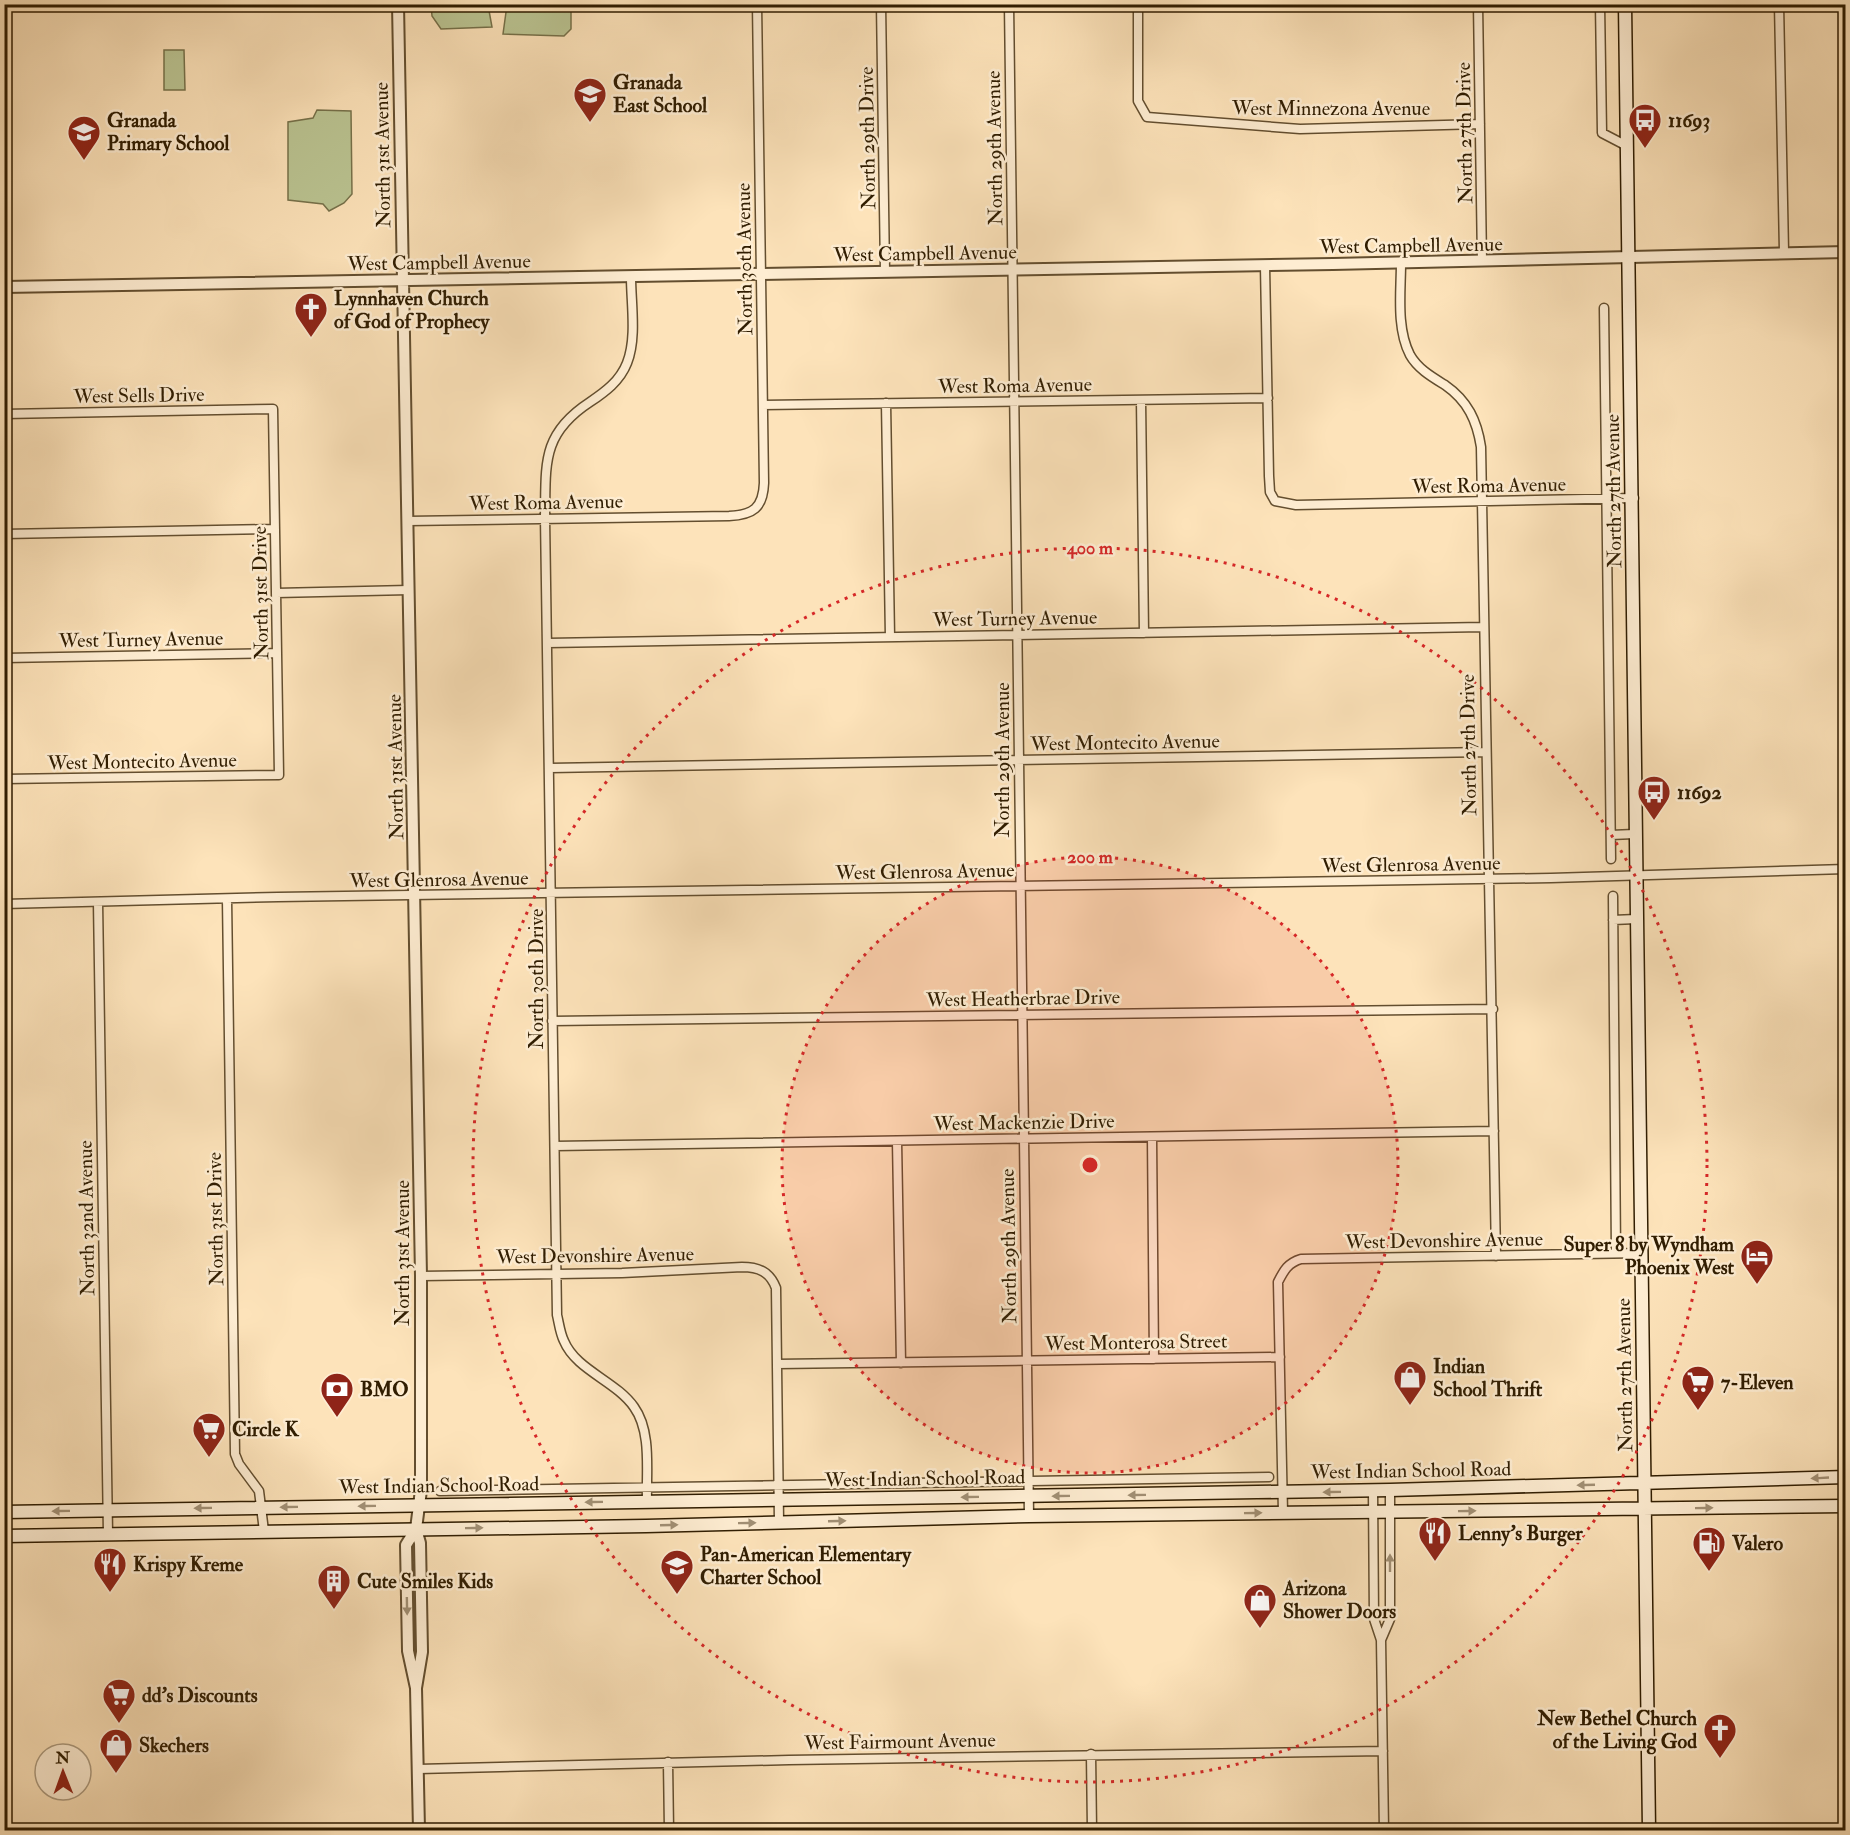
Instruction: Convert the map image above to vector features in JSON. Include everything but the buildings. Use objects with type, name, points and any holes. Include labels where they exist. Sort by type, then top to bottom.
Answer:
[{"type":"main road","name":"North 27th Avenue","points":[[1625,4],[1634,498],[1634,834],[1649,1830]]},
{"type":"main road","name":"West Indian School Road","points":[[4,1512],[1390,1491],[1845,1477]]},
{"type":"main road","name":"West Indian School Road","points":[[4,1536],[1029,1516],[1845,1506]]},
{"type":"street","name":"North 31st Avenue","points":[[398,4],[416,897],[421,1276],[421,1490],[416,1529],[406,1545],[408,1651],[416,1688],[419,1830]]},
{"type":"street","name":"North 30th Avenue","points":[[755,511],[764,492],[757,4]]},
{"type":"street","name":"North 29th Drive","points":[[881,4],[885,271]]},
{"type":"street","name":"North 29th Avenue","points":[[1009,4],[1029,1516]]},
{"type":"street","name":"West Minnezona Avenue","points":[[1138,4],[1138,101],[1146,117],[1300,129],[1480,124]]},
{"type":"street","name":"North 27th Drive","points":[[1478,4],[1482,261]]},
{"type":"street","points":[[1600,4],[1602,133],[1627,146]]},
{"type":"street","points":[[1779,4],[1784,252]]},
{"type":"street","name":"West Campbell Avenue","points":[[4,287],[1265,266],[1845,252]]},
{"type":"street","name":"North 27th Drive","points":[[1401,263],[1402,327],[1405,341],[1418,364],[1460,397],[1475,421],[1481,447],[1496,1256]]},
{"type":"street","points":[[1265,266],[1268,398]]},
{"type":"street","name":"North 30th Drive","points":[[631,277],[632,336],[628,362],[615,383],[569,416],[554,436],[545,470],[545,517],[558,1314],[564,1342],[578,1359],[612,1385],[634,1407],[646,1443],[646,1501]]},
{"type":"street","name":"North 27th Avenue","points":[[1604,308],[1611,859]]},
{"type":"street","name":"West Roma Avenue","points":[[763,405],[1268,398],[1269,486],[1275,501],[1296,505],[1634,498]]},
{"type":"street","points":[[1141,400],[1144,633]]},
{"type":"street","points":[[886,404],[890,637]]},
{"type":"street","name":"West Sells Drive","points":[[4,414],[273,409]]},
{"type":"street","name":"North 31st Drive","points":[[273,409],[279,775]]},
{"type":"street","name":"West Roma Avenue","points":[[408,521],[545,517],[729,516],[755,511]]},
{"type":"street","points":[[4,534],[275,529]]},
{"type":"street","points":[[276,593],[409,590]]},
{"type":"street","name":"West Turney Avenue","points":[[548,643],[1483,627]]},
{"type":"street","name":"West Turney Avenue","points":[[4,658],[278,653]]},
{"type":"street","name":"West Montecito Avenue","points":[[549,768],[1485,752]]},
{"type":"street","name":"West Montecito Avenue","points":[[4,779],[279,775]]},
{"type":"street","points":[[1611,835],[1634,834]]},
{"type":"street","name":"West Glenrosa Avenue","points":[[4,904],[1020,885],[1489,879],[1845,869]]},
{"type":"street","points":[[1613,896],[1616,1253]]},
{"type":"street","name":"North 31st Drive","points":[[227,899],[235,1454],[239,1464],[259,1491],[264,1531]]},
{"type":"street","name":"North 32nd Avenue","points":[[98,902],[108,1534]]},
{"type":"street","points":[[1613,920],[1636,919]]},
{"type":"street","name":"West Heatherbrae Drive","points":[[552,1021],[1493,1009]]},
{"type":"street","name":"West Mackenzie Drive","points":[[555,1146],[1494,1131]]},
{"type":"street","points":[[1152,1137],[1154,1359]]},
{"type":"street","points":[[897,1141],[901,1363]]},
{"type":"street","name":"West Devonshire Avenue","points":[[1280,1357],[1278,1282],[1285,1268],[1301,1259],[1642,1253]]},
{"type":"street","name":"West Devonshire Avenue","points":[[421,1276],[753,1267],[768,1274],[776,1288],[777,1364]]},
{"type":"street","points":[[1280,1357],[1283,1513]]},
{"type":"street","name":"West Monterosa Street","points":[[777,1364],[1280,1357]]},
{"type":"street","points":[[777,1364],[779,1522]]},
{"type":"street","name":"West Indian School Road","points":[[440,1491],[1269,1477]]},
{"type":"street","points":[[1373,1491],[1374,1619],[1381,1640],[1384,1830]]},
{"type":"street","points":[[1381,1640],[1390,1619],[1390,1491]]},
{"type":"street","name":"West Fairmount Avenue","points":[[418,1769],[1091,1754],[1383,1751]]},
{"type":"street","points":[[1091,1754],[1092,1830]]},
{"type":"street","points":[[668,1762],[669,1830]]},
{"type":"green space","points":[[431,5],[488,5],[492,27],[441,29],[432,16]]},
{"type":"green space","points":[[507,5],[571,5],[571,29],[564,36],[503,34]]},
{"type":"green space","points":[[164,50],[184,50],[185,90],[164,90]]},
{"type":"green space","points":[[317,110],[351,111],[352,194],[344,203],[329,211],[323,204],[288,200],[288,122],[313,118]]},
{"type":"place","name":"Granada East School","points":[[590,123]]},
{"type":"place","name":"11693","points":[[1645,149]]},
{"type":"place","name":"Granada Primary School","points":[[84,161]]},
{"type":"place","name":"Lynnhaven Church of God of Prophecy","points":[[311,338]]},
{"type":"place","name":"11692","points":[[1654,821]]},
{"type":"place","name":"Super 8 by Wyndham Phoenix West","points":[[1757,1285]]},
{"type":"place","name":"Indian School Thrift","points":[[1410,1406]]},
{"type":"place","name":"7-Eleven","points":[[1698,1411]]},
{"type":"place","name":"BMO","points":[[337,1418]]},
{"type":"place","name":"Circle K","points":[[209,1458]]},
{"type":"place","name":"Lenny's Burger","points":[[1435,1562]]},
{"type":"place","name":"Valero","points":[[1709,1572]]},
{"type":"place","name":"Krispy Kreme","points":[[110,1593]]},
{"type":"place","name":"Pan-American Elementary Charter School","points":[[677,1595]]},
{"type":"place","name":"Cute Smiles Kids","points":[[334,1610]]},
{"type":"place","name":"Arizona Shower Doors","points":[[1260,1629]]},
{"type":"place","name":"dd's Discounts","points":[[119,1724]]},
{"type":"place","name":"New Bethel Church of the Living God","points":[[1720,1759]]},
{"type":"place","name":"Skechers","points":[[116,1774]]}]
